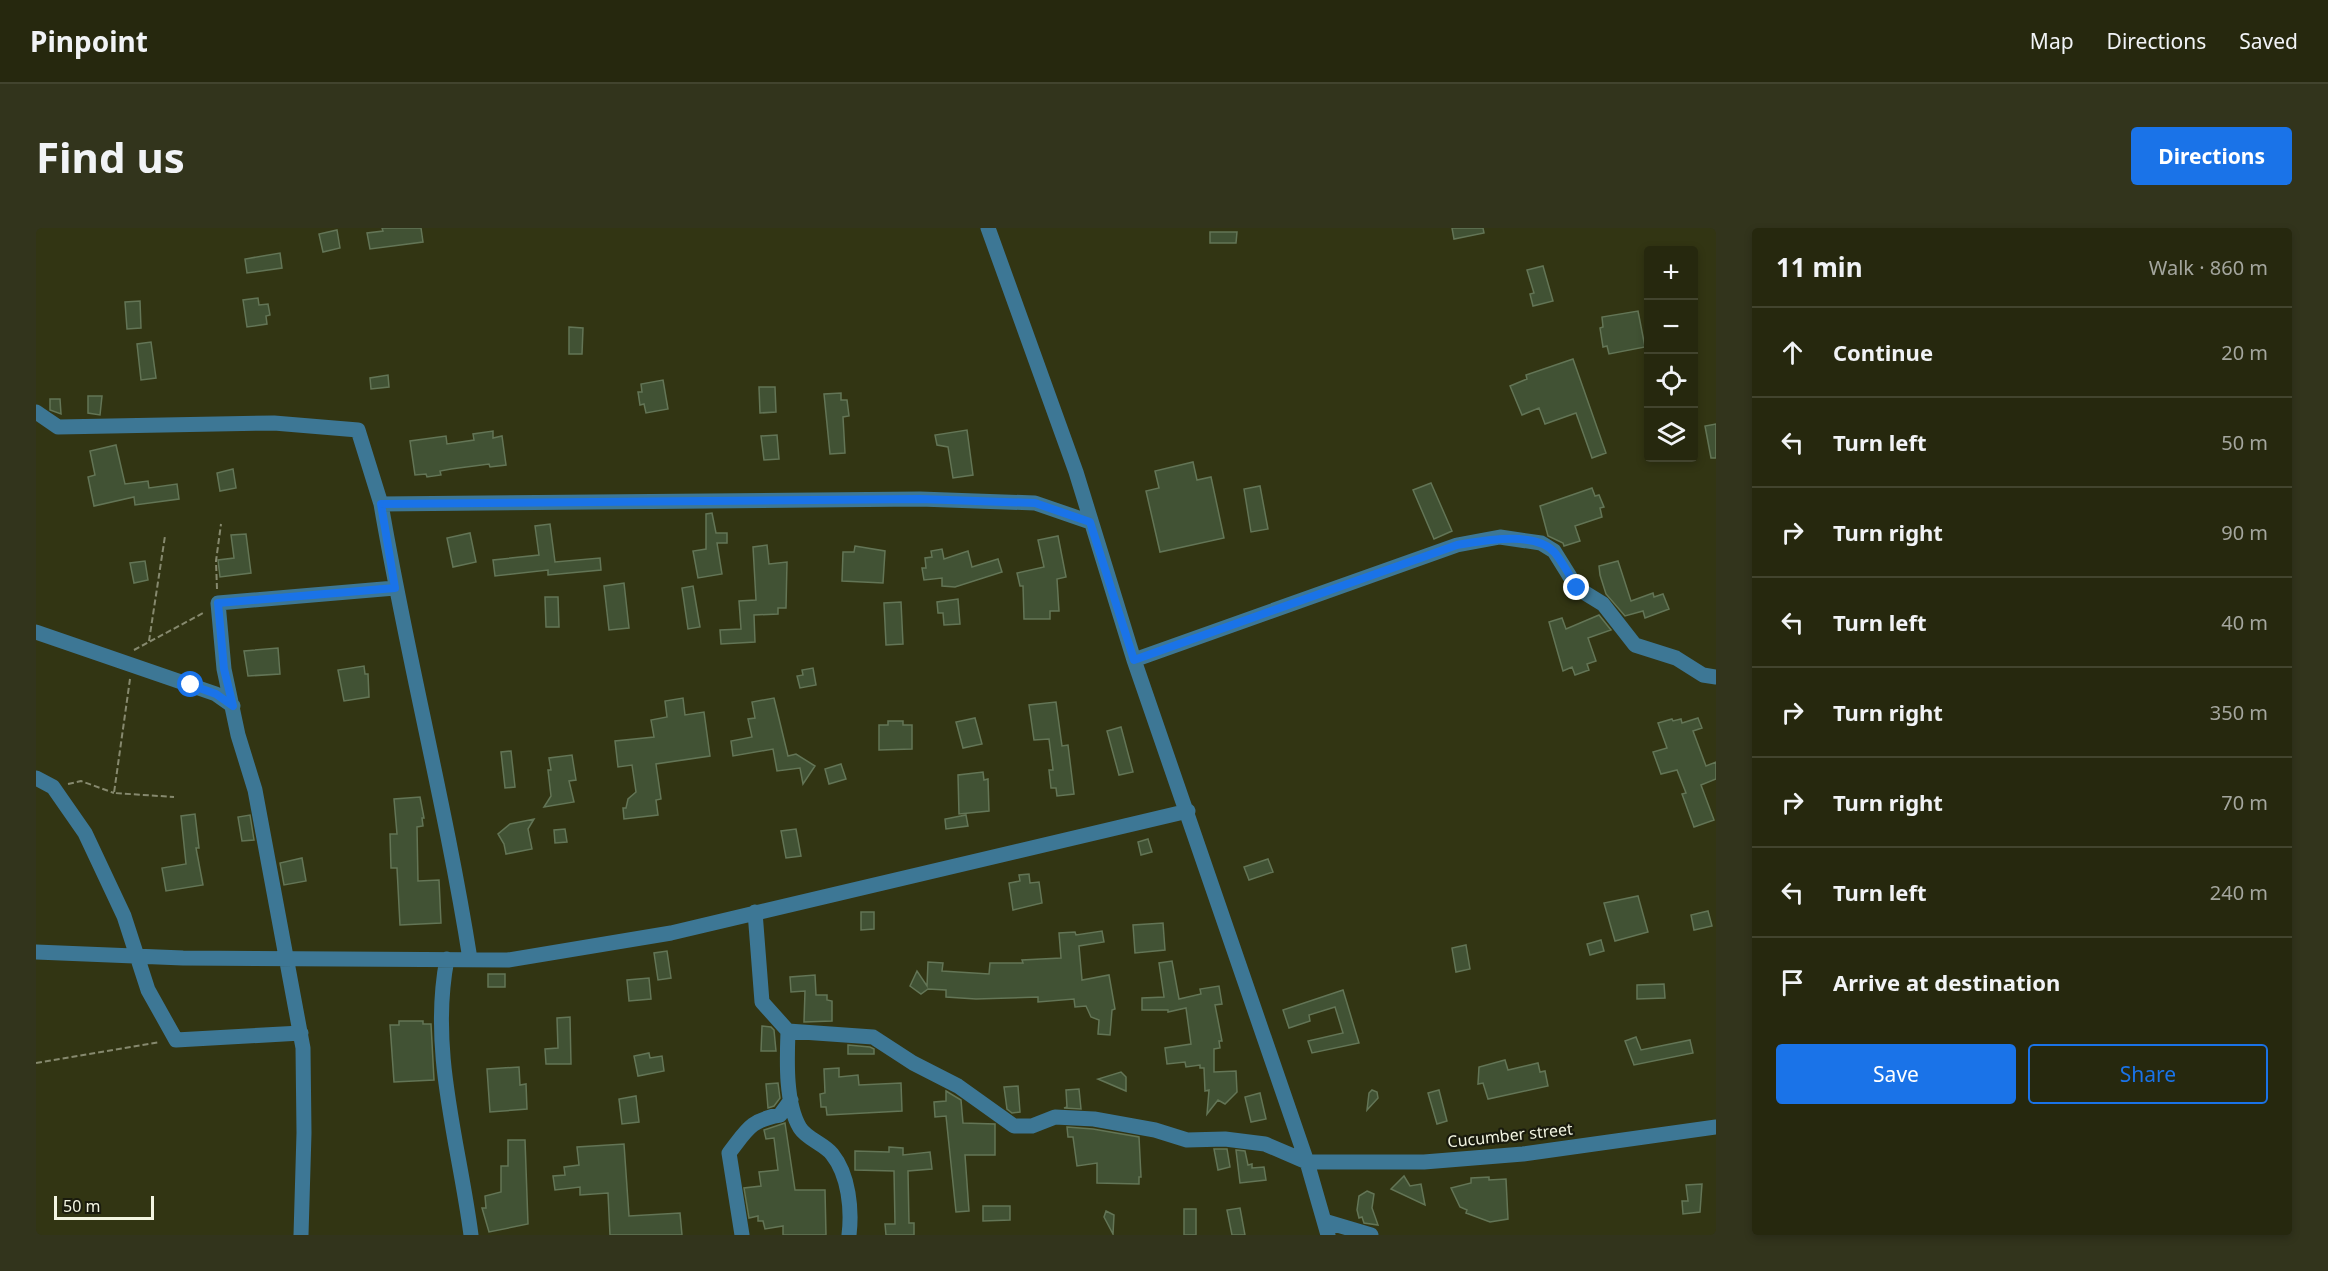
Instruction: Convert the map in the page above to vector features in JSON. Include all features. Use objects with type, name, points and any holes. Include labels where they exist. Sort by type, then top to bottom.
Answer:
[{"type":"street","points":[[988,228],[1076,472],[1134,660],[1188,811],[1307,1162],[1326,1228],[1371,1235]]},
{"type":"street","points":[[36,411],[58,427],[274,423],[358,430],[381,504],[395,588],[460,892],[470,959]]},
{"type":"street","points":[[381,504],[920,499],[1035,503],[1090,522]]},
{"type":"street","points":[[1134,660],[1457,545],[1500,537],[1541,543],[1554,551],[1577,588],[1603,604],[1635,645],[1676,658],[1703,675],[1716,677]]},
{"type":"street","points":[[301,1235],[304,1132],[301,1033],[255,790],[238,735],[224,669],[218,603],[395,588]]},
{"type":"street","points":[[36,632],[216,694],[233,706]]},
{"type":"street","points":[[36,778],[53,787],[85,833],[124,916],[148,990],[176,1040],[256,1033],[301,1033]]},
{"type":"street","points":[[36,952],[138,957],[508,960],[671,933],[1188,811]]},
{"type":"street","points":[[755,912],[762,1002],[789,1031],[873,1037],[913,1064],[958,1086],[1014,1126],[1032,1126],[1055,1117],[1094,1119],[1155,1130],[1187,1140],[1225,1139],[1265,1144],[1307,1162]]},
{"type":"street","points":[[447,959],[440,994],[442,1052],[471,1235]]},
{"type":"street","points":[[789,1031],[787,1067],[791,1100],[800,1128],[832,1154],[844,1179],[851,1213],[849,1235]]},
{"type":"street","points":[[742,1235],[729,1153],[747,1129],[760,1119],[780,1115],[791,1100]]},
{"type":"street","name":"Cucumber street","points":[[1307,1162],[1424,1162],[1523,1154],[1716,1127]]},
{"type":"path","points":[[114,793],[132,653],[136,647],[184,624],[218,603],[215,572],[221,524]]},
{"type":"path","points":[[149,641],[157,604],[155,588],[165,536]]},
{"type":"path","points":[[53,787],[81,781],[114,793],[174,797]]},
{"type":"path","points":[[36,1063],[176,1040]]},
{"type":"building","points":[[382,228],[421,228],[423,242],[370,249],[367,233],[383,231]]},
{"type":"building","points":[[1452,228],[1483,228],[1484,233],[1454,239]]},
{"type":"building","points":[[337,230],[340,248],[323,252],[319,234]]},
{"type":"building","points":[[1210,232],[1237,232],[1236,243],[1210,243]]},
{"type":"building","points":[[280,253],[282,268],[247,273],[245,259]]},
{"type":"building","points":[[1543,266],[1553,301],[1533,306],[1530,294],[1534,293],[1527,270]]},
{"type":"building","points":[[258,298],[259,305],[268,304],[270,315],[266,316],[267,324],[247,327],[243,300]]},
{"type":"building","points":[[140,301],[141,328],[127,329],[125,302]]},
{"type":"building","points":[[1638,311],[1644,347],[1609,354],[1607,346],[1603,347],[1600,328],[1603,327],[1602,317]]},
{"type":"building","points":[[569,327],[583,328],[582,354],[569,354]]},
{"type":"building","points":[[151,342],[156,378],[141,380],[137,344]]},
{"type":"building","points":[[1573,359],[1606,453],[1592,458],[1576,413],[1545,424],[1539,408],[1522,415],[1510,386],[1527,379],[1526,375]]},
{"type":"building","points":[[388,375],[389,387],[371,389],[370,378]]},
{"type":"building","points":[[663,380],[668,409],[646,413],[644,404],[640,405],[638,392],[642,392],[641,384]]},
{"type":"building","points":[[759,387],[775,387],[776,412],[760,413]]},
{"type":"building","points":[[841,393],[841,400],[847,400],[849,416],[843,417],[845,453],[830,454],[824,394]]},
{"type":"building","points":[[88,396],[102,396],[100,415],[88,413]]},
{"type":"building","points":[[50,399],[60,399],[61,414],[50,410]]},
{"type":"building","points":[[1716,424],[1716,458],[1711,458],[1705,426]]},
{"type":"building","points":[[967,430],[973,475],[953,478],[948,447],[937,445],[935,435]]},
{"type":"building","points":[[493,431],[493,438],[502,436],[506,465],[490,467],[489,464],[451,469],[440,471],[441,475],[427,477],[426,474],[415,475],[410,441],[446,436],[447,444],[474,440],[473,434]]},
{"type":"building","points":[[777,435],[779,459],[764,460],[761,436]]},
{"type":"building","points":[[116,445],[125,484],[148,481],[149,488],[177,484],[179,499],[135,505],[134,497],[94,506],[88,477],[95,475],[90,451]]},
{"type":"building","points":[[1193,462],[1197,480],[1211,477],[1224,538],[1160,552],[1146,491],[1159,488],[1155,471]]},
{"type":"building","points":[[233,469],[236,488],[220,491],[217,473]]},
{"type":"building","points":[[1431,483],[1452,531],[1434,539],[1413,490]]},
{"type":"building","points":[[1260,486],[1268,529],[1251,532],[1244,489]]},
{"type":"building","points":[[1592,488],[1595,496],[1599,495],[1604,507],[1600,508],[1602,517],[1575,526],[1580,541],[1564,546],[1563,543],[1548,536],[1540,506]]},
{"type":"building","points":[[712,513],[716,533],[727,533],[727,543],[717,543],[722,574],[698,578],[693,551],[706,549],[706,514]]},
{"type":"building","points":[[550,524],[555,562],[600,558],[601,570],[548,575],[548,570],[495,576],[493,560],[539,555],[535,526]]},
{"type":"building","points":[[470,533],[476,562],[453,567],[447,538]]},
{"type":"building","points":[[246,534],[251,573],[220,577],[218,560],[234,558],[231,535]]},
{"type":"building","points":[[1058,536],[1066,577],[1057,579],[1059,611],[1050,611],[1050,619],[1024,619],[1023,586],[1020,586],[1017,573],[1044,567],[1038,540]]},
{"type":"building","points":[[767,545],[769,564],[787,562],[786,608],[778,608],[778,614],[754,615],[755,642],[721,644],[720,630],[741,629],[739,601],[756,600],[753,547]]},
{"type":"building","points":[[855,546],[885,551],[883,583],[842,581],[843,552],[854,552]]},
{"type":"building","points":[[942,549],[944,559],[968,551],[972,567],[998,559],[1002,572],[955,587],[942,586],[942,578],[924,580],[922,568],[926,568],[925,558],[932,557],[931,551]]},
{"type":"building","points":[[145,561],[148,580],[134,583],[130,563]]},
{"type":"building","points":[[1618,561],[1631,601],[1653,593],[1654,597],[1663,594],[1669,609],[1645,618],[1643,611],[1625,616],[1606,594],[1600,575],[1599,566]]},
{"type":"building","points":[[624,583],[629,628],[609,630],[604,586]]},
{"type":"building","points":[[693,586],[700,627],[688,629],[682,588]]},
{"type":"building","points":[[545,597],[558,597],[559,627],[546,627]]},
{"type":"building","points":[[958,599],[960,624],[944,625],[943,613],[938,613],[937,602]]},
{"type":"building","points":[[901,602],[903,644],[886,645],[884,603]]},
{"type":"building","points":[[1599,615],[1611,630],[1588,638],[1596,661],[1587,664],[1589,670],[1575,675],[1572,667],[1563,671],[1549,622],[1562,618],[1566,629]]},
{"type":"building","points":[[278,648],[280,674],[248,676],[244,651]]},
{"type":"building","points":[[364,666],[365,674],[368,674],[369,697],[344,701],[338,670]]},
{"type":"building","points":[[813,668],[816,685],[800,688],[797,676],[803,675],[802,670]]},
{"type":"building","points":[[683,698],[685,715],[704,712],[710,756],[656,764],[661,799],[656,800],[658,815],[624,819],[623,808],[626,808],[628,799],[636,792],[632,765],[618,767],[615,741],[654,737],[651,720],[667,717],[665,701]]},
{"type":"building","points":[[774,698],[788,756],[796,754],[815,766],[803,784],[800,768],[777,771],[773,749],[733,756],[731,741],[752,737],[748,719],[755,718],[752,702]]},
{"type":"building","points":[[1056,702],[1062,746],[1068,745],[1074,794],[1057,796],[1056,788],[1051,788],[1049,770],[1053,770],[1049,739],[1034,740],[1029,705]]},
{"type":"building","points":[[975,718],[982,744],[963,748],[956,722]]},
{"type":"building","points":[[1698,718],[1702,728],[1693,731],[1706,766],[1716,762],[1716,779],[1701,785],[1714,820],[1694,827],[1682,794],[1686,793],[1677,770],[1661,774],[1653,752],[1667,748],[1658,723],[1681,719],[1682,723]]},
{"type":"building","points":[[888,721],[903,721],[903,725],[912,725],[912,749],[879,750],[879,725],[888,725]]},
{"type":"building","points":[[1121,727],[1133,772],[1119,775],[1107,731]]},
{"type":"building","points":[[511,751],[515,787],[505,788],[501,752]]},
{"type":"building","points":[[572,755],[576,780],[569,781],[574,802],[544,807],[551,796],[549,758]]},
{"type":"building","points":[[841,764],[846,779],[829,784],[825,769]]},
{"type":"building","points":[[983,772],[984,780],[988,779],[989,811],[959,814],[958,775]]},
{"type":"building","points":[[420,797],[424,818],[422,818],[423,826],[417,827],[418,881],[439,880],[441,923],[400,925],[397,868],[391,868],[390,834],[397,834],[394,799]]},
{"type":"building","points":[[195,814],[199,848],[196,848],[203,885],[166,891],[162,868],[186,864],[181,816]]},
{"type":"building","points":[[250,815],[254,840],[242,841],[238,817]]},
{"type":"building","points":[[966,815],[968,826],[946,829],[945,819]]},
{"type":"building","points":[[534,819],[528,829],[532,849],[506,854],[504,844],[498,834],[510,824]]},
{"type":"building","points":[[565,829],[567,842],[555,843],[554,830]]},
{"type":"building","points":[[796,829],[801,856],[786,858],[781,831]]},
{"type":"building","points":[[1148,839],[1152,852],[1141,855],[1138,842]]},
{"type":"building","points":[[302,858],[306,881],[284,885],[280,863]]},
{"type":"building","points":[[1268,859],[1273,872],[1249,880],[1244,867]]},
{"type":"building","points":[[1029,874],[1030,883],[1039,882],[1042,903],[1013,910],[1009,883],[1020,881],[1019,875]]},
{"type":"building","points":[[1638,896],[1648,932],[1615,941],[1604,903]]},
{"type":"building","points":[[1708,911],[1712,926],[1694,930],[1691,915]]},
{"type":"building","points":[[861,912],[874,912],[874,929],[861,930]]},
{"type":"building","points":[[1163,923],[1165,950],[1135,953],[1133,925]]},
{"type":"building","points":[[1102,931],[1104,942],[1079,946],[1082,980],[1109,975],[1115,1009],[1112,1010],[1110,1035],[1098,1034],[1099,1020],[1091,1017],[1086,1006],[1075,1007],[1074,999],[1038,1002],[1038,997],[976,999],[946,997],[946,990],[928,989],[921,994],[910,986],[917,971],[927,986],[928,962],[943,963],[942,971],[989,974],[990,963],[1023,963],[1022,960],[1061,958],[1059,933],[1075,932],[1076,935]]},
{"type":"building","points":[[1601,940],[1604,951],[1590,955],[1587,944]]},
{"type":"building","points":[[1466,945],[1470,969],[1456,972],[1452,948]]},
{"type":"building","points":[[667,951],[671,978],[658,980],[654,953]]},
{"type":"building","points":[[1172,961],[1179,999],[1201,994],[1200,989],[1219,986],[1222,1004],[1215,1005],[1222,1041],[1219,1041],[1220,1048],[1214,1049],[1214,1072],[1236,1071],[1237,1092],[1225,1104],[1218,1100],[1207,1114],[1209,1090],[1205,1091],[1204,1068],[1200,1068],[1200,1065],[1186,1067],[1185,1062],[1167,1064],[1165,1048],[1191,1044],[1186,1008],[1168,1012],[1168,1010],[1142,1010],[1142,998],[1164,997],[1159,963]]},
{"type":"building","points":[[488,974],[505,974],[505,987],[488,987]]},
{"type":"building","points":[[815,975],[816,995],[827,995],[827,1000],[832,1001],[832,1021],[804,1022],[805,991],[791,992],[790,977]]},
{"type":"building","points":[[649,978],[651,999],[629,1001],[627,980]]},
{"type":"building","points":[[1664,984],[1665,998],[1637,999],[1637,985]]},
{"type":"building","points":[[1343,990],[1359,1043],[1312,1053],[1308,1041],[1343,1033],[1335,1007],[1309,1015],[1310,1021],[1289,1028],[1283,1010]]},
{"type":"building","points":[[570,1017],[571,1064],[546,1064],[545,1049],[558,1048],[557,1018]]},
{"type":"building","points":[[399,1021],[423,1021],[423,1024],[431,1024],[434,1080],[394,1082],[390,1025],[399,1025]]},
{"type":"building","points":[[762,1026],[771,1027],[774,1030],[776,1051],[761,1051]]},
{"type":"building","points":[[1636,1037],[1641,1050],[1690,1040],[1693,1053],[1634,1065],[1625,1041]]},
{"type":"building","points":[[848,1045],[870,1047],[874,1049],[874,1054],[848,1054]]},
{"type":"building","points":[[649,1053],[650,1058],[662,1056],[664,1071],[638,1076],[634,1056]]},
{"type":"building","points":[[1505,1060],[1508,1070],[1538,1063],[1540,1072],[1545,1071],[1548,1086],[1488,1099],[1483,1083],[1478,1084],[1479,1067]]},
{"type":"building","points":[[519,1067],[520,1085],[526,1084],[527,1109],[490,1112],[487,1069]]},
{"type":"building","points":[[839,1068],[839,1077],[858,1075],[859,1085],[901,1083],[902,1111],[827,1115],[826,1107],[821,1107],[820,1094],[825,1093],[824,1069]]},
{"type":"building","points":[[1121,1072],[1126,1077],[1126,1091],[1098,1079]]},
{"type":"building","points":[[778,1083],[780,1098],[774,1106],[768,1108],[766,1084]]},
{"type":"building","points":[[1018,1086],[1020,1112],[1012,1113],[1007,1109],[1004,1087]]},
{"type":"building","points":[[1079,1089],[1081,1109],[1064,1108],[1067,1107],[1066,1090]]},
{"type":"building","points":[[1372,1090],[1377,1092],[1378,1098],[1367,1110],[1369,1093]]},
{"type":"building","points":[[1439,1090],[1447,1121],[1437,1124],[1428,1093]]},
{"type":"building","points":[[946,1091],[961,1100],[963,1123],[995,1124],[995,1155],[965,1155],[969,1211],[956,1212],[946,1116],[935,1117],[934,1102],[946,1101]]},
{"type":"building","points":[[1260,1093],[1266,1119],[1251,1122],[1245,1097]]},
{"type":"building","points":[[636,1096],[639,1122],[622,1124],[619,1099]]},
{"type":"building","points":[[785,1123],[795,1190],[825,1190],[826,1235],[783,1235],[783,1226],[765,1229],[763,1221],[758,1221],[758,1216],[749,1218],[744,1188],[761,1186],[759,1172],[778,1170],[774,1138],[766,1139],[764,1130]]},
{"type":"building","points":[[1067,1127],[1139,1137],[1141,1177],[1139,1177],[1139,1184],[1097,1183],[1097,1163],[1077,1166],[1073,1137],[1068,1137]]},
{"type":"building","points":[[508,1140],[525,1140],[528,1224],[489,1232],[482,1208],[486,1208],[485,1196],[501,1192],[501,1166],[508,1166]]},
{"type":"building","points":[[624,1144],[629,1216],[680,1213],[682,1235],[610,1235],[608,1193],[580,1195],[580,1187],[555,1190],[553,1176],[565,1175],[564,1167],[579,1165],[577,1147]]},
{"type":"building","points":[[889,1147],[903,1148],[903,1155],[930,1152],[932,1169],[908,1171],[909,1223],[914,1223],[914,1235],[886,1235],[885,1224],[895,1224],[894,1171],[855,1170],[855,1151],[889,1152]]},
{"type":"building","points":[[1214,1149],[1227,1149],[1230,1167],[1218,1170]]},
{"type":"building","points":[[1236,1150],[1245,1151],[1248,1165],[1252,1164],[1252,1168],[1264,1167],[1266,1180],[1240,1183]]},
{"type":"building","points":[[1404,1176],[1410,1186],[1421,1184],[1425,1205],[1391,1189]]},
{"type":"building","points":[[1489,1177],[1489,1180],[1506,1179],[1508,1219],[1490,1222],[1466,1213],[1467,1210],[1460,1207],[1451,1188],[1471,1183],[1471,1178]]},
{"type":"building","points":[[1702,1184],[1700,1212],[1683,1214],[1682,1201],[1688,1201],[1686,1185]]},
{"type":"building","points":[[1367,1191],[1374,1194],[1372,1208],[1378,1225],[1364,1223],[1362,1217],[1359,1218],[1357,1210],[1359,1196]]},
{"type":"building","points":[[983,1206],[1010,1206],[1010,1220],[983,1221]]},
{"type":"building","points":[[1240,1208],[1245,1235],[1232,1235],[1227,1210]]},
{"type":"building","points":[[1184,1209],[1196,1209],[1196,1235],[1184,1235]]},
{"type":"building","points":[[1106,1211],[1114,1215],[1113,1234],[1104,1217]]},
{"type":"route","points":[[191,685],[216,694],[233,706],[224,669],[218,603],[227,600],[395,588],[381,504],[703,503],[920,499],[1035,503],[1090,522],[1134,660],[1457,545],[1500,537],[1541,543],[1554,551],[1577,588]]}]
